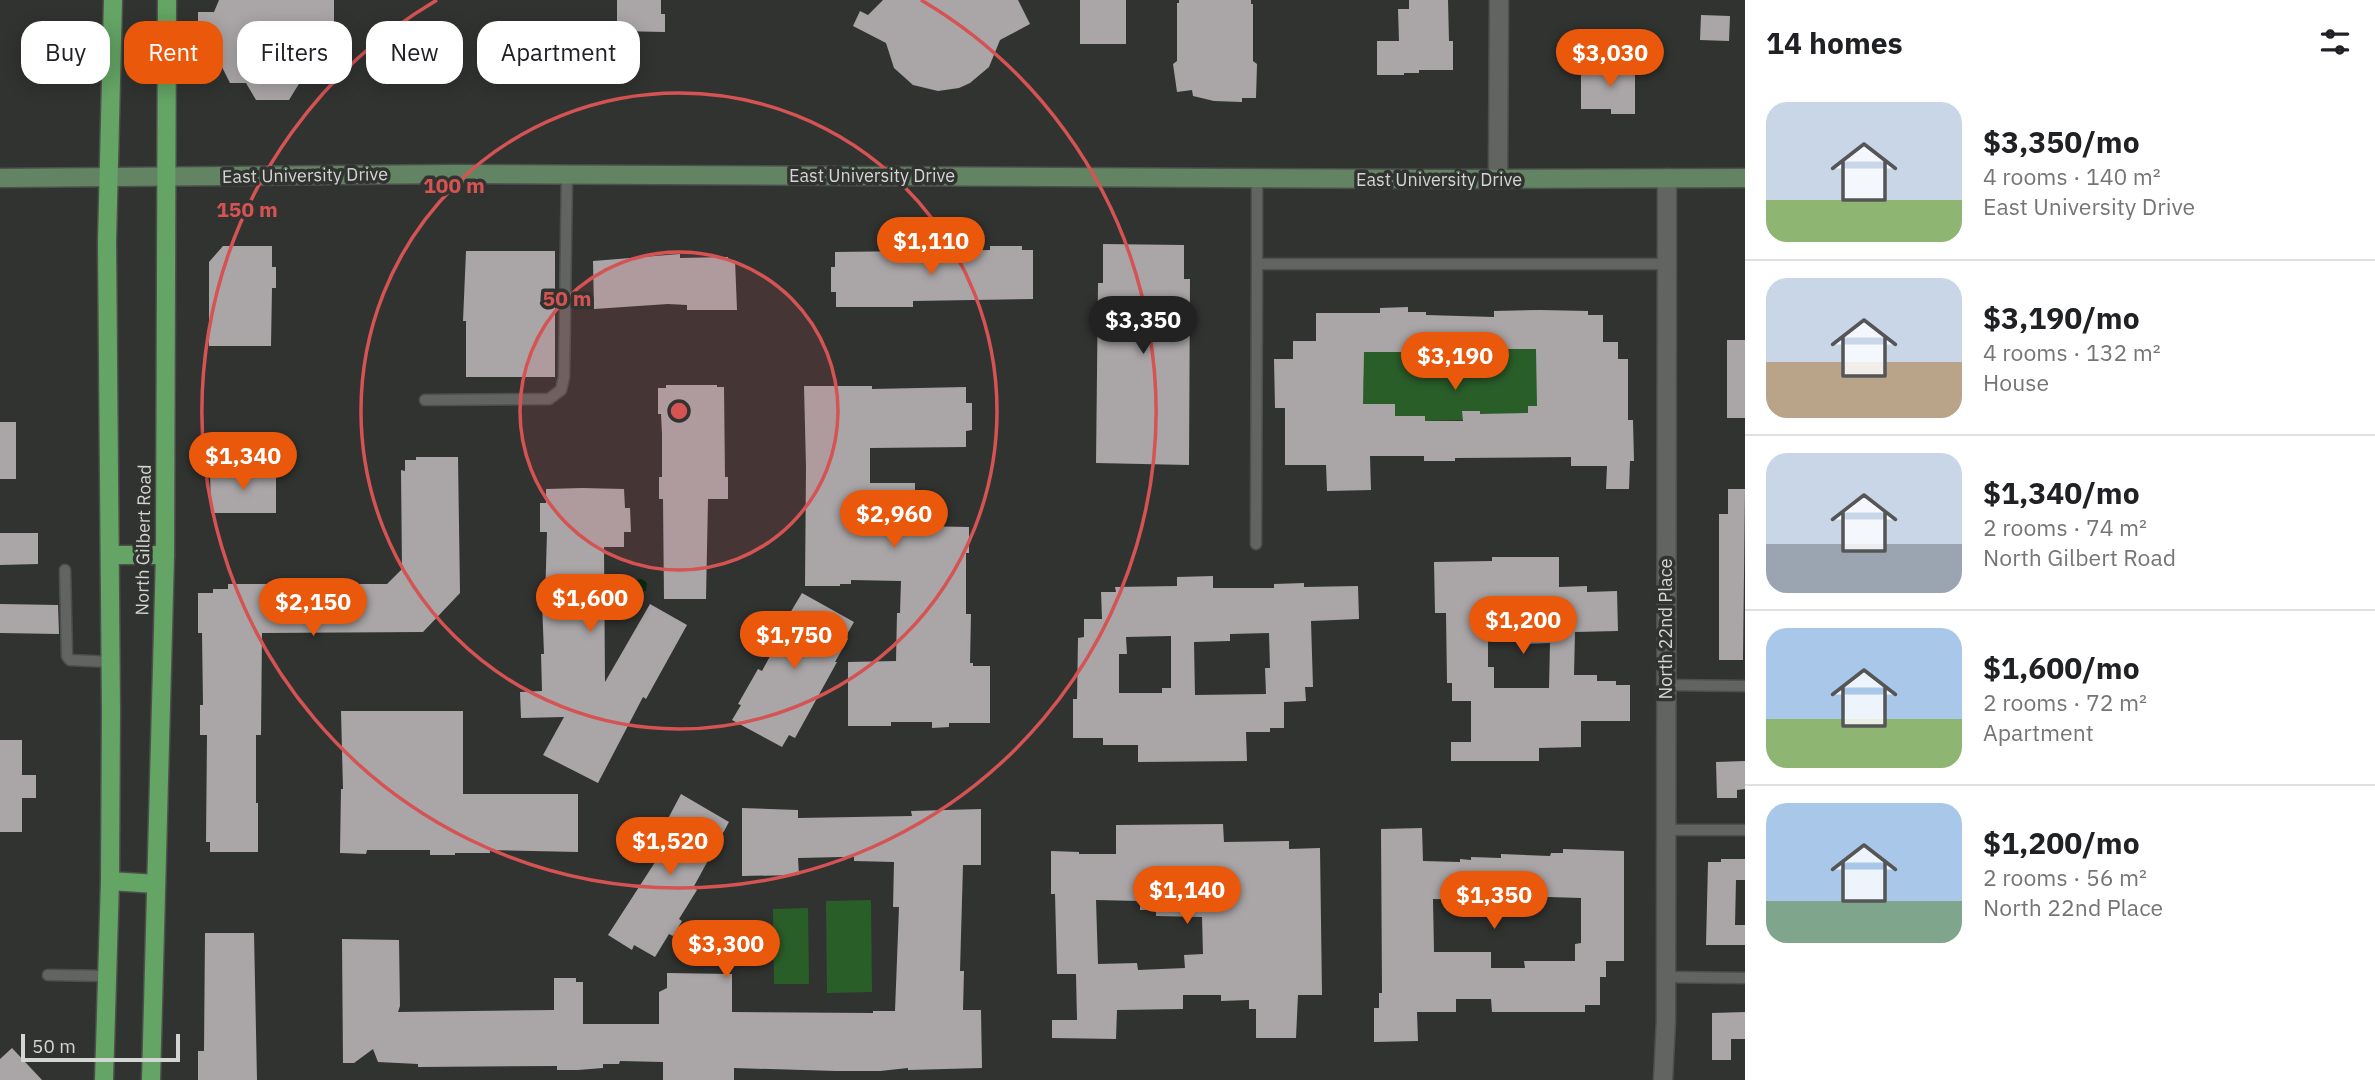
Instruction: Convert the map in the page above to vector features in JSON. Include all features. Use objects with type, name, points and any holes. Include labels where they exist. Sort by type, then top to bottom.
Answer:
[{"type":"main road","name":"North Gilbert Road","points":[[104,1080],[110,881],[112,662],[107,242],[113,0]]},
{"type":"main road","name":"North Gilbert Road","points":[[151,1080],[165,555],[167,0]]},
{"type":"main road","name":"East University Drive","points":[[0,178],[567,174],[1745,178]]},
{"type":"main road","points":[[111,555],[165,555]]},
{"type":"main road","points":[[110,881],[156,884]]},
{"type":"street","points":[[1498,179],[1499,0]]},
{"type":"street","name":"North 22nd Place","points":[[1663,1080],[1667,178]]},
{"type":"lane","points":[[425,400],[549,399],[561,390],[564,377],[567,174]]},
{"type":"lane","points":[[1256,544],[1257,178]]},
{"type":"lane","points":[[1257,264],[1667,264]]},
{"type":"lane","points":[[65,570],[67,656],[70,660],[112,662]]},
{"type":"lane","points":[[1665,685],[1745,686]]},
{"type":"lane","points":[[1666,830],[1745,830]]},
{"type":"lane","points":[[48,975],[107,976]]},
{"type":"lane","points":[[1665,977],[1745,978]]},
{"type":"shaded area","points":[[1380,347],[1407,347],[1408,358],[1425,359],[1426,352],[1442,352],[1444,356],[1491,355],[1492,349],[1541,349],[1541,357],[1557,358],[1558,351],[1585,351],[1585,358],[1578,358],[1578,376],[1585,377],[1586,405],[1601,405],[1602,425],[1571,426],[1572,407],[1529,406],[1528,413],[1511,413],[1511,417],[1480,417],[1479,411],[1463,411],[1463,420],[1425,421],[1424,416],[1395,416],[1394,404],[1379,404],[1378,411],[1361,411],[1361,421],[1330,421],[1326,408],[1327,377],[1322,376],[1322,361],[1316,360],[1317,352],[1344,353],[1344,360],[1363,360],[1363,352],[1380,352]],"holes":[[[1545,365],[1561,365],[1561,381],[1554,391],[1537,391],[1537,375],[1542,374]],[[1339,369],[1356,369],[1360,376],[1364,377],[1363,394],[1347,394],[1347,391],[1343,390],[1343,385],[1338,384]]]},
{"type":"shaded area","points":[[642,579],[647,583],[646,590],[639,595],[636,603],[615,599],[616,589],[625,588],[634,580]]},
{"type":"shaded area","points":[[871,900],[872,992],[827,993],[826,901]]},
{"type":"shaded area","points":[[808,908],[809,984],[774,984],[773,909]]},
{"type":"building","points":[[219,0],[334,0],[334,21],[237,21],[237,83],[230,83],[223,69],[223,21],[198,21],[198,12],[214,12]]},
{"type":"building","points":[[617,0],[661,0],[661,14],[665,14],[665,32],[640,31],[640,21],[617,21]]},
{"type":"building","points":[[883,0],[1018,0],[1030,24],[1000,40],[989,67],[970,83],[959,88],[938,91],[913,85],[894,68],[886,43],[853,26],[860,11],[868,15]]},
{"type":"building","points":[[1080,0],[1126,0],[1126,44],[1080,44]]},
{"type":"building","points":[[1179,0],[1251,0],[1253,61],[1257,64],[1256,98],[1242,98],[1242,102],[1214,101],[1193,96],[1192,90],[1177,92],[1173,64],[1177,61]]},
{"type":"building","points":[[1409,0],[1448,0],[1453,70],[1419,70],[1419,73],[1404,75],[1377,75],[1377,41],[1399,41],[1398,9],[1409,9]]},
{"type":"building","points":[[1701,15],[1730,16],[1729,41],[1700,40]]},
{"type":"building","points":[[1597,64],[1635,64],[1635,114],[1611,114],[1611,109],[1581,109],[1581,74],[1597,74]]},
{"type":"building","points":[[247,84],[299,84],[289,100],[256,100]]},
{"type":"building","points":[[1103,244],[1184,245],[1184,279],[1190,279],[1189,465],[1096,463],[1098,283],[1103,283]]},
{"type":"building","points":[[223,246],[272,246],[276,288],[272,288],[271,346],[209,346],[209,262]]},
{"type":"building","points":[[990,246],[1022,246],[1022,250],[1033,250],[1033,299],[913,301],[913,307],[836,307],[836,292],[831,292],[831,267],[835,267],[835,252],[990,250]]},
{"type":"building","points":[[466,251],[555,251],[555,377],[466,377],[466,321],[463,321]]},
{"type":"building","points":[[680,254],[680,258],[728,257],[728,260],[735,260],[737,310],[687,310],[687,305],[668,304],[594,309],[593,261]]},
{"type":"building","points":[[1408,307],[1408,312],[1426,312],[1426,315],[1494,317],[1494,311],[1540,310],[1588,311],[1588,315],[1603,315],[1603,342],[1618,342],[1618,359],[1628,359],[1628,420],[1633,420],[1634,461],[1630,461],[1629,489],[1606,489],[1607,466],[1571,466],[1571,457],[1455,458],[1455,461],[1424,461],[1424,456],[1370,456],[1371,490],[1327,491],[1326,465],[1285,465],[1285,408],[1275,408],[1274,359],[1293,359],[1293,341],[1316,341],[1316,313],[1380,313],[1380,308]],"holes":[[[1492,349],[1536,349],[1537,406],[1528,406],[1528,413],[1480,414],[1480,411],[1462,411],[1463,421],[1425,421],[1425,416],[1395,416],[1395,404],[1363,404],[1364,352],[1407,352],[1407,358],[1426,359],[1426,356],[1492,355]]]},
{"type":"building","points":[[1727,340],[1745,340],[1745,418],[1727,418]]},
{"type":"building","points":[[666,385],[724,387],[725,477],[728,477],[728,499],[708,499],[706,599],[664,599],[663,499],[659,499],[662,434],[661,414],[658,414],[658,388],[666,388]]},
{"type":"building","points":[[804,386],[872,386],[872,389],[966,387],[966,403],[972,403],[972,430],[966,431],[966,447],[870,448],[870,483],[915,483],[915,526],[969,527],[969,553],[966,553],[966,614],[971,614],[970,663],[973,663],[973,666],[990,666],[990,723],[949,723],[949,727],[932,728],[932,722],[848,726],[848,662],[896,661],[901,581],[851,580],[851,584],[840,586],[805,586]]},
{"type":"building","points":[[0,422],[16,422],[16,479],[0,479]]},
{"type":"building","points":[[416,457],[458,457],[460,593],[423,632],[262,633],[261,735],[256,735],[258,852],[210,852],[210,842],[206,842],[207,735],[200,735],[200,705],[203,705],[202,633],[198,633],[198,593],[228,589],[228,584],[387,584],[402,569],[401,470],[405,471],[405,460],[416,460]]},
{"type":"building","points":[[210,471],[276,471],[276,513],[211,513]]},
{"type":"building","points":[[546,489],[624,489],[625,508],[630,508],[631,532],[624,532],[624,547],[604,547],[605,682],[650,604],[687,625],[646,699],[643,697],[598,783],[543,755],[564,717],[521,718],[520,692],[542,691],[542,602],[545,602],[547,532],[540,532],[540,503],[546,503]]},
{"type":"building","points":[[1728,489],[1745,489],[1743,660],[1719,660],[1719,514],[1728,514]]},
{"type":"building","points":[[0,533],[38,533],[38,564],[0,565]]},
{"type":"building","points":[[1492,557],[1559,557],[1559,587],[1587,586],[1587,592],[1617,591],[1618,631],[1575,632],[1574,675],[1597,675],[1597,681],[1616,681],[1616,685],[1630,685],[1630,721],[1581,721],[1581,747],[1539,748],[1539,761],[1451,761],[1451,742],[1471,742],[1471,701],[1452,701],[1452,683],[1447,683],[1446,613],[1435,613],[1434,562],[1492,561]],"holes":[[[1523,627],[1523,644],[1550,643],[1549,688],[1494,688],[1494,667],[1488,667],[1488,628]]]},
{"type":"building","points":[[1213,576],[1213,588],[1274,588],[1274,584],[1304,583],[1304,587],[1358,586],[1359,619],[1311,621],[1313,687],[1305,687],[1306,701],[1284,702],[1284,728],[1270,728],[1270,732],[1246,732],[1247,761],[1138,762],[1138,745],[1103,745],[1103,738],[1073,738],[1078,638],[1084,637],[1084,619],[1102,619],[1101,592],[1116,592],[1115,587],[1177,586],[1177,577]],"holes":[[[1269,633],[1270,668],[1265,668],[1266,694],[1195,695],[1194,642],[1230,641],[1230,634]],[[1171,636],[1171,688],[1162,688],[1162,693],[1119,693],[1119,654],[1127,654],[1126,637]]]},
{"type":"building","points":[[802,593],[854,622],[837,662],[795,738],[789,735],[782,747],[732,720],[758,669],[762,671],[775,647],[772,643]]},
{"type":"building","points":[[0,604],[58,605],[59,634],[0,633]]},
{"type":"building","points":[[341,711],[463,711],[463,794],[578,794],[578,852],[490,850],[490,853],[430,855],[430,850],[367,850],[366,854],[340,853],[343,789]]},
{"type":"building","points":[[0,740],[22,740],[22,775],[36,775],[36,798],[22,798],[22,832],[0,832]]},
{"type":"building","points":[[1745,761],[1745,789],[1737,790],[1737,798],[1717,798],[1716,762]]},
{"type":"building","points":[[681,794],[729,822],[693,888],[697,890],[679,919],[682,921],[673,936],[669,934],[655,957],[634,945],[632,950],[608,935],[659,856],[651,851]]},
{"type":"building","points":[[742,808],[798,810],[798,818],[912,816],[911,811],[981,809],[981,865],[963,865],[960,971],[964,971],[963,1010],[981,1010],[982,1068],[836,1071],[734,1068],[734,1080],[663,1080],[663,1062],[620,1061],[619,1064],[603,1064],[603,1068],[578,1070],[557,1070],[557,1066],[418,1067],[418,1064],[378,1062],[373,1049],[354,1063],[343,1063],[342,939],[399,940],[398,1012],[554,1010],[554,978],[576,978],[576,982],[583,982],[583,1024],[659,1024],[659,992],[667,988],[667,973],[732,974],[732,1012],[895,1011],[899,907],[893,907],[894,862],[854,861],[854,857],[798,858],[799,875],[742,876]]},
{"type":"building","points":[[1223,824],[1224,842],[1289,841],[1289,849],[1320,848],[1322,995],[1298,995],[1296,1038],[1256,1038],[1256,1009],[1249,1009],[1249,1000],[1221,1001],[1221,995],[1183,995],[1183,1009],[1117,1010],[1116,1039],[1052,1038],[1052,1020],[1077,1020],[1076,974],[1057,974],[1051,851],[1116,854],[1116,825]],"holes":[[[1096,900],[1140,901],[1140,910],[1156,910],[1156,916],[1202,917],[1203,954],[1184,955],[1185,968],[1138,970],[1137,963],[1098,964]]]},
{"type":"building","points":[[1422,828],[1423,861],[1460,862],[1460,859],[1471,860],[1471,857],[1501,858],[1501,854],[1550,856],[1551,853],[1563,853],[1563,849],[1624,851],[1624,961],[1606,961],[1606,977],[1600,977],[1600,1005],[1585,1005],[1585,1012],[1492,1012],[1491,999],[1456,999],[1456,1012],[1417,1012],[1418,1041],[1374,1042],[1374,1008],[1379,1008],[1379,993],[1382,993],[1381,829]],"holes":[[[1517,896],[1581,898],[1581,943],[1575,944],[1575,961],[1524,961],[1525,968],[1491,968],[1491,952],[1434,952],[1433,899],[1498,900],[1497,904],[1517,905]]]},
{"type":"building","points":[[1721,859],[1745,859],[1745,880],[1736,880],[1735,925],[1745,925],[1745,945],[1706,945],[1708,862],[1721,862]]},
{"type":"building","points":[[205,933],[254,933],[257,1080],[198,1080],[198,1051],[204,1051]]},
{"type":"building","points":[[1745,1012],[1745,1039],[1731,1039],[1731,1060],[1712,1060],[1712,1013]]},
{"type":"building","points":[[12,1048],[42,1080],[0,1080],[0,1059]]}]
